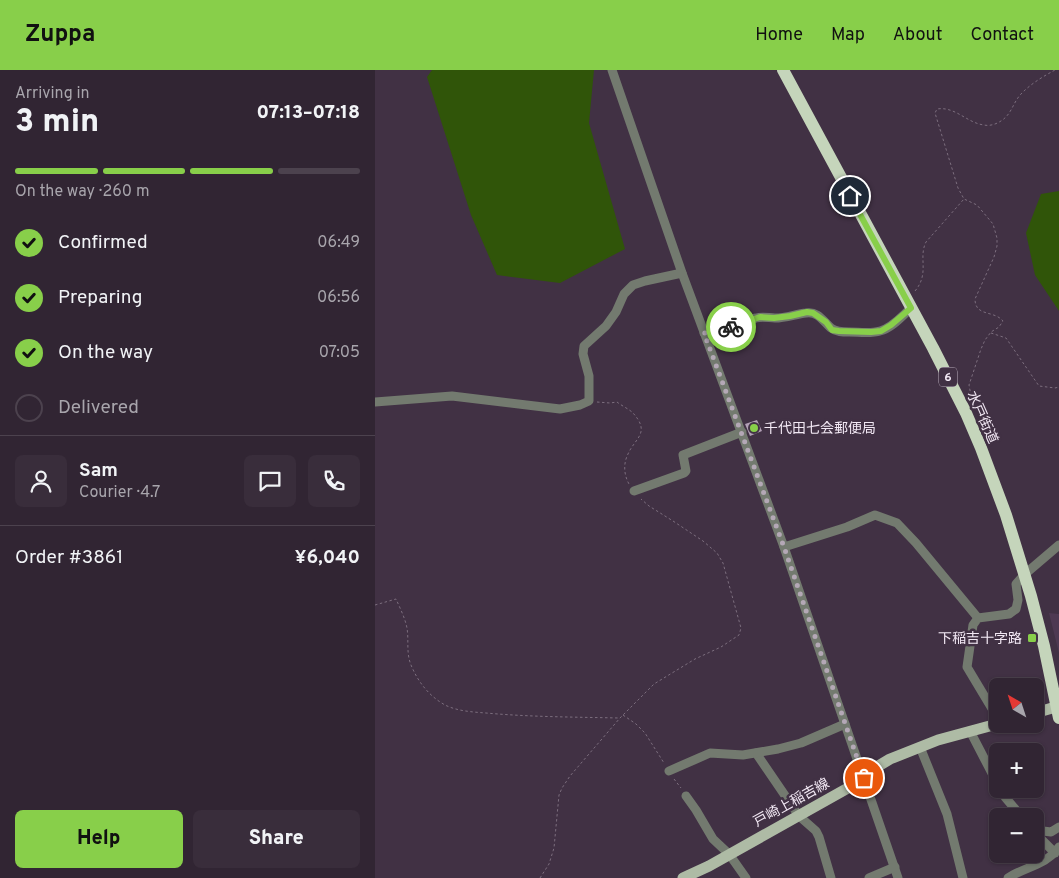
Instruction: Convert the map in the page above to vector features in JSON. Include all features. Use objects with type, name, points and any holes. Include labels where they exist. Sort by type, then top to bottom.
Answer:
[{"type":"highway","name":"水戸街道","points":[[783,70],[966,413],[1006,515],[1025,574],[1058,710]]},
{"type":"main road","points":[[1044,712],[1058,710]]},
{"type":"main road","name":"戸崎上稲吉線","points":[[683,878],[709,866],[799,816],[864,778],[875,768],[890,759],[938,740],[989,726]]},
{"type":"street","points":[[612,70],[682,273],[784,547],[898,878]]},
{"type":"street","points":[[375,402],[453,396],[560,409],[580,405],[589,401],[589,376],[583,354],[584,346],[606,326],[616,312],[624,294],[633,285],[682,273]]},
{"type":"street","points":[[704,333],[720,331],[760,317],[774,318],[807,312],[819,316],[832,330],[881,331],[911,308]]},
{"type":"street","points":[[634,491],[684,473],[686,470],[683,455],[742,432]]},
{"type":"street","points":[[784,547],[847,527],[875,515],[897,523],[978,618]]},
{"type":"street","points":[[989,704],[967,667],[973,625],[978,618],[1009,614],[1016,609],[1019,600],[1016,584],[1025,574],[1059,546]]},
{"type":"street","points":[[669,771],[710,753],[743,755],[801,743],[845,724]]},
{"type":"street","points":[[970,731],[989,768]]},
{"type":"street","points":[[920,747],[947,814],[963,878]]},
{"type":"street","points":[[756,753],[799,816],[819,837],[831,878]]},
{"type":"street","points":[[686,796],[710,835],[729,854],[746,878]]},
{"type":"street","points":[[1007,798],[1015,808]]},
{"type":"street","points":[[1044,832],[1051,832],[1059,827]]},
{"type":"street","points":[[1008,878],[1036,865],[1057,850],[1044,839]]},
{"type":"street","points":[[869,878],[895,867]]},
{"type":"path","points":[[966,413],[973,406],[969,385],[981,348],[991,332],[999,327],[1003,321],[1000,317],[979,310],[975,304],[975,298],[997,246],[997,238],[993,224],[977,205],[964,198],[959,188],[935,113],[937,109],[943,108],[951,110],[973,122],[991,125],[1010,114],[1016,100],[1028,87],[1041,77],[1055,70]]},
{"type":"path","points":[[905,296],[919,286],[924,272],[923,248],[926,242],[964,198]]},
{"type":"path","points":[[991,332],[1006,338],[1039,386],[1059,387]]},
{"type":"path","points":[[540,878],[549,864],[554,848],[558,805],[562,788],[570,776],[620,718],[654,684],[695,659],[721,647],[739,635],[741,628],[723,563],[717,553],[703,541],[645,503],[628,482],[625,472],[628,454],[641,436],[639,421],[632,412],[617,402],[589,401]]},
{"type":"path","points":[[375,605],[396,599],[407,626],[408,656],[411,665],[426,691],[446,706],[463,711],[493,714],[539,717],[620,718]]},
{"type":"path","points":[[623,715],[645,733],[686,796]]},
{"type":"shaded area","points":[[1049,613],[1059,614],[1059,653]]},
{"type":"green space","points":[[432,70],[594,70],[589,123],[625,249],[560,283],[497,275],[471,215],[427,77]]},
{"type":"green space","points":[[1059,191],[1059,311],[1035,275],[1026,233],[1041,194]]},
{"type":"building","points":[[757,420],[762,431],[750,436],[745,424]]},
{"type":"way so far","points":[[731,327],[720,331],[704,333],[784,547],[864,778]]},
{"type":"place","name":"千代田七会郵便局","points":[[754,428]]},
{"type":"place","name":"下稲吉十字路","points":[[1032,638]]},
{"type":"route","points":[[731,327],[760,317],[774,318],[807,312],[819,316],[832,330],[881,331],[911,308],[850,196]]}]
